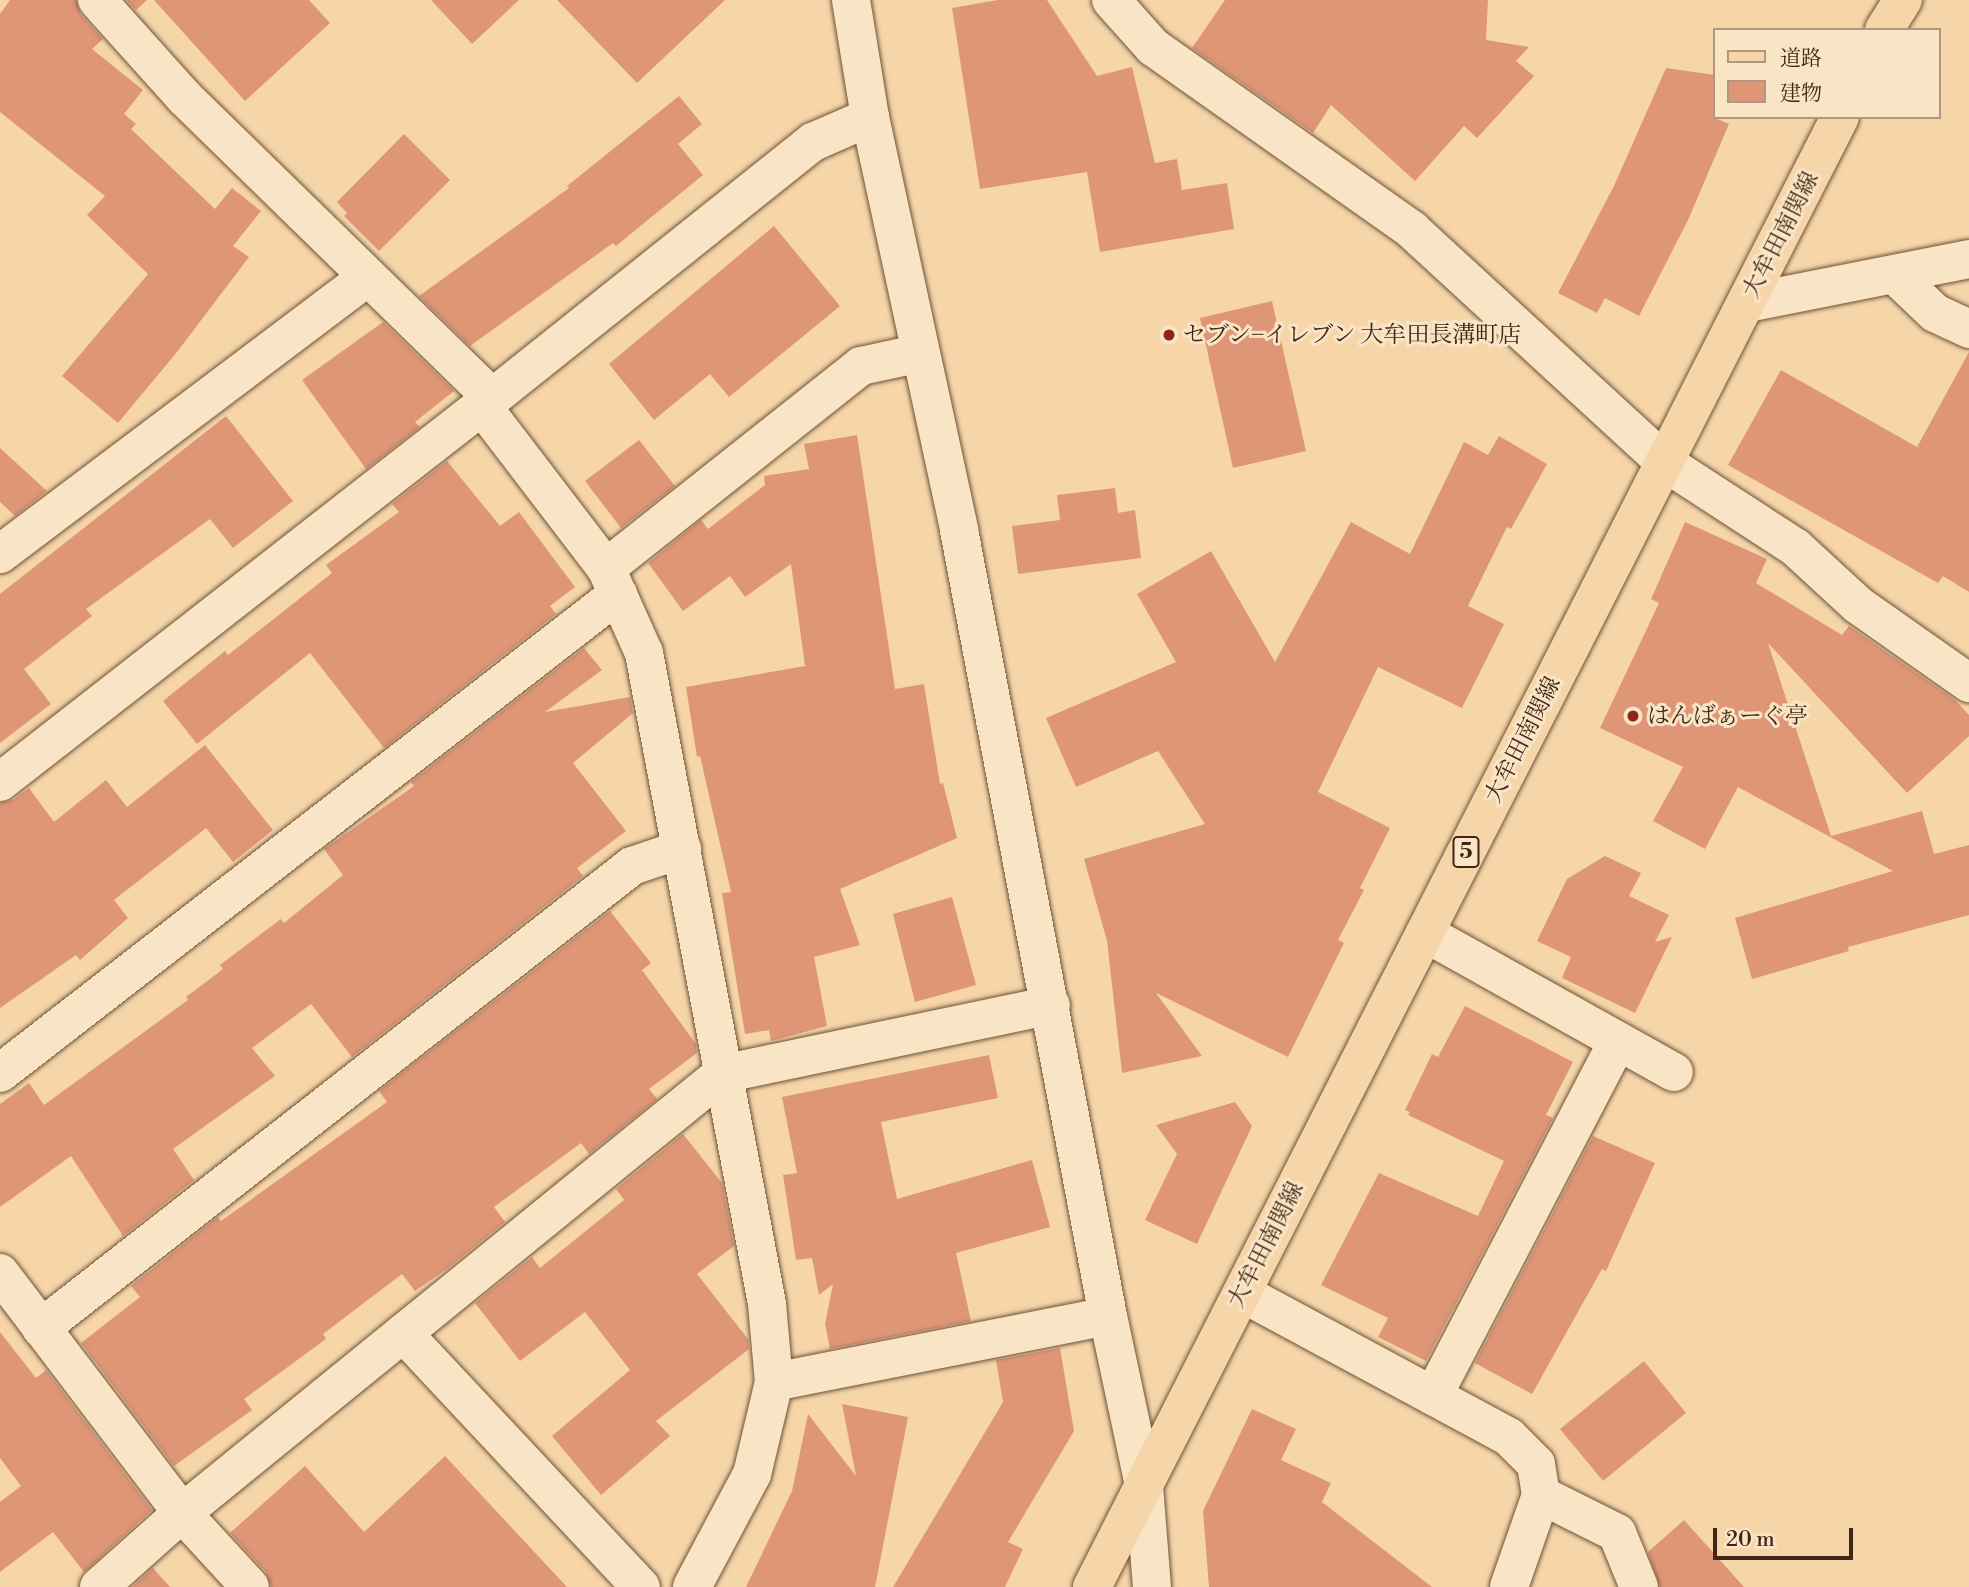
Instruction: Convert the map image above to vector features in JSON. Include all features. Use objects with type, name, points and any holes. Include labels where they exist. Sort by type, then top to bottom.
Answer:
[{"type":"main road","points":[[1885,28],[1903,0]]},
{"type":"main road","name":"大牟田南関線","points":[[1092,1587],[1839,119]]},
{"type":"street","points":[[97,0],[185,98],[367,277],[487,402],[612,581],[644,653],[767,1304],[774,1382],[752,1474],[692,1587]]},
{"type":"street","points":[[851,0],[870,117],[960,530],[1108,1316],[1144,1486],[1153,1587]]},
{"type":"street","points":[[1111,0],[1153,47],[1412,230],[1664,462],[1795,547],[1858,604],[1969,683]]},
{"type":"street","points":[[0,782],[487,402],[813,142],[870,117]]},
{"type":"street","points":[[1747,303],[1969,259]]},
{"type":"street","points":[[1895,275],[1935,313],[1969,329]]},
{"type":"street","points":[[0,554],[367,277]]},
{"type":"street","points":[[0,1073],[612,581],[861,366],[921,354]]},
{"type":"street","points":[[41,1328],[632,866],[682,849]]},
{"type":"street","points":[[1425,933],[1674,1072]]},
{"type":"street","points":[[99,1587],[182,1513],[722,1074],[1051,1005]]},
{"type":"street","points":[[1433,1396],[1618,1041]]},
{"type":"street","points":[[0,1275],[182,1513],[250,1587]]},
{"type":"street","points":[[1242,1293],[1509,1437],[1536,1464],[1541,1495],[1508,1587]]},
{"type":"street","points":[[774,1382],[1108,1316]]},
{"type":"street","points":[[403,1333],[641,1587]]},
{"type":"street","points":[[1541,1495],[1617,1533],[1639,1587]]},
{"type":"building","points":[[10,0],[76,0],[81,15],[103,39],[92,49],[143,90],[124,114],[136,124],[131,129],[215,209],[232,188],[261,211],[233,246],[249,257],[177,352],[118,423],[62,376],[148,274],[87,215],[105,196],[0,112],[0,14]]},
{"type":"building","points":[[126,0],[147,0],[136,10]]},
{"type":"building","points":[[154,0],[309,0],[330,23],[245,101]]},
{"type":"building","points":[[431,0],[519,0],[472,44]]},
{"type":"building","points":[[557,0],[725,0],[637,83]]},
{"type":"building","points":[[998,0],[1047,0],[1097,76],[1132,67],[1155,163],[1177,159],[1182,190],[1227,183],[1234,229],[1100,252],[1087,172],[980,189],[952,8]]},
{"type":"building","points":[[1225,0],[1488,0],[1486,40],[1529,47],[1516,61],[1534,76],[1477,138],[1464,126],[1415,181],[1331,105],[1313,133],[1192,48]]},
{"type":"building","points":[[1666,68],[1714,75],[1714,119],[1729,124],[1688,220],[1639,316],[1605,298],[1597,313],[1558,293],[1614,186]]},
{"type":"building","points":[[679,96],[702,124],[678,144],[703,175],[616,246],[613,243],[470,346],[419,296],[569,188],[567,186]]},
{"type":"building","points":[[404,134],[450,180],[379,251],[344,216],[347,213],[337,202]]},
{"type":"building","points":[[774,226],[840,306],[729,397],[710,374],[654,420],[609,364]]},
{"type":"building","points":[[1272,301],[1306,451],[1233,468],[1200,318]]},
{"type":"building","points":[[383,322],[454,391],[415,422],[420,427],[366,469],[302,380]]},
{"type":"building","points":[[1969,352],[1969,592],[1943,576],[1938,583],[1728,465],[1781,370],[1917,447]]},
{"type":"building","points":[[226,416],[293,501],[233,548],[210,519],[86,609],[92,616],[24,669],[51,704],[0,743],[0,594]]},
{"type":"building","points":[[857,435],[895,689],[924,684],[940,784],[943,783],[957,838],[840,889],[860,945],[814,957],[827,1026],[771,1041],[769,1030],[745,1034],[722,893],[731,892],[700,756],[697,757],[686,687],[805,666],[791,564],[745,597],[730,576],[683,611],[648,563],[701,520],[708,529],[765,485],[764,476],[809,469],[804,444]]},
{"type":"building","points":[[1499,436],[1547,464],[1511,529],[1507,527],[1468,606],[1504,624],[1462,708],[1378,667],[1318,792],[1390,828],[1360,888],[1364,890],[1338,940],[1344,943],[1288,1057],[1156,993],[1202,1056],[1122,1073],[1107,941],[1084,859],[1205,824],[1158,751],[1076,787],[1046,718],[1176,662],[1137,594],[1211,551],[1275,662],[1351,522],[1410,554],[1464,442],[1488,455]]},
{"type":"building","points":[[639,440],[675,486],[621,528],[585,481]]},
{"type":"building","points":[[0,448],[47,491],[15,516],[0,502]]},
{"type":"building","points":[[447,461],[500,526],[519,512],[575,587],[550,606],[556,614],[384,748],[310,653],[197,744],[163,701],[225,651],[228,655],[332,573],[326,565],[399,512],[392,504]]},
{"type":"building","points":[[1115,488],[1118,513],[1135,510],[1141,558],[1018,574],[1012,526],[1060,520],[1057,495]]},
{"type":"building","points":[[1685,522],[1767,559],[1756,583],[1842,635],[1849,626],[1955,700],[1969,715],[1969,736],[1907,793],[1768,643],[1831,836],[1922,811],[1934,854],[1969,845],[1969,915],[1848,947],[1849,951],[1752,979],[1735,918],[1893,871],[1738,787],[1705,849],[1653,821],[1683,767],[1600,728],[1659,603],[1651,599]]},
{"type":"building","points":[[584,648],[602,670],[545,712],[630,697],[633,713],[573,763],[626,831],[577,868],[583,876],[352,1057],[311,1004],[252,1048],[275,1076],[173,1149],[194,1180],[123,1236],[71,1156],[0,1207],[0,1104],[29,1083],[44,1105],[188,1000],[186,997],[223,969],[220,965],[281,919],[284,923],[343,875],[324,849],[414,786],[411,782]]},
{"type":"building","points":[[205,745],[273,830],[233,862],[206,828],[114,900],[128,918],[80,960],[76,955],[0,1008],[0,803],[13,800],[29,788],[54,822],[106,780],[127,807]]},
{"type":"building","points":[[1605,856],[1641,873],[1629,896],[1669,915],[1655,942],[1672,937],[1635,1013],[1562,978],[1571,957],[1537,941],[1567,879]]},
{"type":"building","points":[[952,897],[976,985],[915,1002],[893,914]]},
{"type":"building","points":[[610,911],[651,963],[642,970],[696,1044],[697,1053],[649,1089],[657,1099],[589,1154],[581,1143],[494,1207],[505,1222],[448,1268],[415,1291],[402,1274],[323,1334],[326,1339],[244,1399],[252,1410],[174,1466],[81,1343],[140,1297],[131,1286],[218,1217],[221,1221],[387,1102],[379,1091]]},
{"type":"building","points":[[1465,1006],[1573,1062],[1546,1115],[1553,1118],[1426,1361],[1378,1337],[1388,1318],[1321,1285],[1379,1173],[1478,1216],[1504,1161],[1408,1115],[1410,1112],[1405,1110],[1432,1054],[1438,1057]]},
{"type":"building","points":[[989,1055],[998,1098],[881,1122],[897,1199],[1032,1160],[1050,1227],[956,1253],[971,1321],[830,1349],[825,1324],[833,1284],[819,1295],[812,1258],[796,1260],[783,1175],[797,1173],[782,1097]]},
{"type":"building","points":[[1235,1102],[1252,1126],[1197,1244],[1145,1220],[1177,1154],[1156,1125]]},
{"type":"building","points":[[683,1134],[722,1183],[734,1246],[697,1274],[748,1339],[749,1349],[656,1421],[670,1436],[601,1495],[552,1436],[630,1370],[585,1312],[520,1361],[475,1303],[532,1257],[540,1268],[624,1200],[616,1189]]},
{"type":"building","points":[[1593,1136],[1655,1163],[1606,1271],[1602,1269],[1532,1394],[1475,1363]]},
{"type":"building","points":[[0,1332],[36,1378],[46,1370],[152,1510],[84,1572],[53,1532],[0,1572],[0,1502],[21,1486],[0,1458]]},
{"type":"building","points":[[1060,1348],[1074,1431],[1008,1542],[1023,1549],[1005,1587],[893,1587],[1003,1402],[996,1360]]},
{"type":"building","points":[[1644,1361],[1686,1413],[1603,1481],[1560,1429]]},
{"type":"building","points":[[842,1404],[908,1417],[875,1587],[746,1587],[792,1491],[808,1414],[856,1476]]},
{"type":"building","points":[[1252,1409],[1296,1429],[1281,1460],[1331,1483],[1322,1502],[1432,1587],[1209,1587],[1203,1511]]},
{"type":"building","points":[[445,1456],[567,1587],[271,1587],[266,1572],[230,1533],[305,1466],[364,1532]]},
{"type":"building","points":[[1684,1520],[1744,1587],[1660,1587],[1648,1552]]},
{"type":"building","points":[[153,1568],[170,1587],[132,1587]]},
{"type":"place","name":"セブン−イレブン 大牟田長溝町店","points":[[1169,335]]},
{"type":"place","name":"はんばぁーぐ亭","points":[[1633,716]]}]
